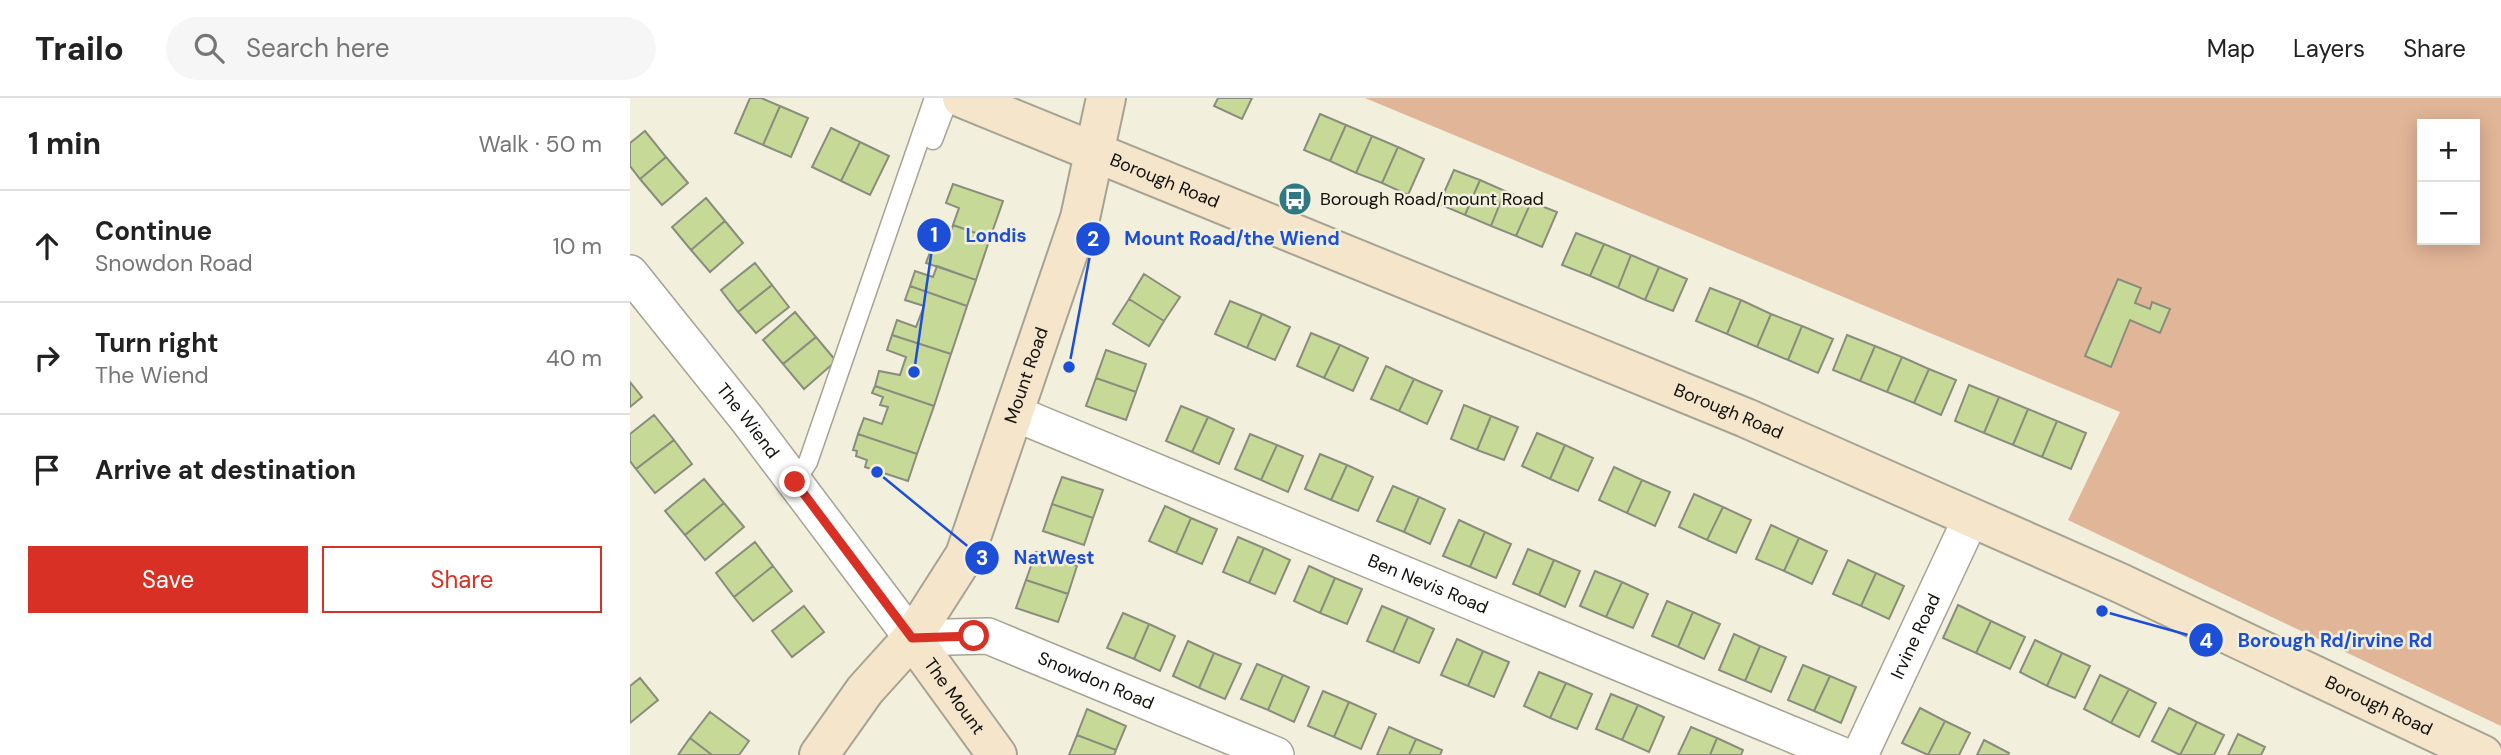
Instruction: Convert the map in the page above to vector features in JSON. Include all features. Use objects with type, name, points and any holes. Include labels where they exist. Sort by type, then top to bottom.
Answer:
[{"type":"street","name":"Borough Road","points":[[962,98],[1746,418],[2120,583],[2483,755]]},
{"type":"street","name":"Mount Road","points":[[819,755],[865,690],[912,638],[965,555],[1080,218],[1106,98]]},
{"type":"street","name":"The Wiend","points":[[630,273],[795,482],[912,638]]},
{"type":"street","name":"Ben Nevis Road","points":[[1014,413],[1842,755]]},
{"type":"street","name":"Irvine Road","points":[[1860,755],[1971,518]]},
{"type":"street","name":"Snowdon Road","points":[[912,638],[981,635],[1276,755]]},
{"type":"street","name":"The Mount","points":[[912,638],[997,755]]},
{"type":"lane","points":[[795,482],[808,463],[934,98]]},
{"type":"lane","points":[[933,140],[949,98]]},
{"type":"shaded area","points":[[1365,98],[2501,98],[2501,726],[2068,520],[2120,412]]},
{"type":"building","points":[[750,98],[761,98],[780,106],[763,145],[735,133]]},
{"type":"building","points":[[1218,98],[1252,98],[1242,119],[1214,106]]},
{"type":"building","points":[[780,106],[808,118],[791,157],[763,145]]},
{"type":"building","points":[[1320,114],[1346,125],[1330,161],[1304,150]]},
{"type":"building","points":[[1346,125],[1372,136],[1356,173],[1330,161]]},
{"type":"building","points":[[831,128],[860,142],[841,181],[812,167]]},
{"type":"building","points":[[645,131],[666,157],[640,179],[630,166],[630,143]]},
{"type":"building","points":[[1372,136],[1398,147],[1382,183],[1356,173]]},
{"type":"building","points":[[860,142],[889,156],[870,195],[841,181]]},
{"type":"building","points":[[1398,147],[1424,159],[1408,195],[1382,183]]},
{"type":"building","points":[[666,157],[688,183],[662,205],[640,179]]},
{"type":"building","points":[[1454,170],[1480,180],[1465,215],[1439,204]]},
{"type":"building","points":[[1480,180],[1505,191],[1491,226],[1465,215]]},
{"type":"building","points":[[953,184],[1003,201],[990,238],[953,225],[959,208],[946,203]]},
{"type":"building","points":[[1505,191],[1531,202],[1516,236],[1491,226]]},
{"type":"building","points":[[706,198],[725,221],[691,250],[672,227]]},
{"type":"building","points":[[1531,202],[1557,212],[1542,247],[1516,236]]},
{"type":"building","points":[[725,221],[743,243],[710,272],[691,250]]},
{"type":"building","points":[[953,225],[990,238],[976,280],[926,263],[935,239],[947,243]]},
{"type":"building","points":[[1576,233],[1604,244],[1590,276],[1562,265]]},
{"type":"building","points":[[1604,244],[1631,255],[1618,288],[1590,276]]},
{"type":"building","points":[[1631,255],[1659,267],[1645,300],[1618,288]]},
{"type":"building","points":[[755,263],[772,285],[738,312],[721,290]]},
{"type":"building","points":[[937,266],[976,280],[967,306],[910,286],[915,271],[933,277]]},
{"type":"building","points":[[1659,267],[1687,279],[1673,311],[1645,300]]},
{"type":"building","points":[[1144,274],[1180,297],[1164,321],[1129,299]]},
{"type":"building","points":[[2118,279],[2141,288],[2135,303],[2150,309],[2152,302],[2170,309],[2160,333],[2130,320],[2111,367],[2085,356]]},
{"type":"building","points":[[772,285],[789,307],[756,333],[738,312]]},
{"type":"building","points":[[910,286],[967,306],[951,354],[892,335],[897,320],[916,327],[924,306],[905,300]]},
{"type":"building","points":[[1710,288],[1741,300],[1727,334],[1696,321]]},
{"type":"building","points":[[1129,299],[1164,321],[1149,346],[1113,324]]},
{"type":"building","points":[[1741,300],[1771,314],[1757,347],[1727,334]]},
{"type":"building","points":[[1230,301],[1262,314],[1247,348],[1215,334]]},
{"type":"building","points":[[795,312],[816,337],[783,364],[763,340]]},
{"type":"building","points":[[1262,314],[1290,327],[1275,360],[1247,348]]},
{"type":"building","points":[[1771,314],[1802,326],[1788,360],[1757,347]]},
{"type":"building","points":[[1802,326],[1833,339],[1818,373],[1788,360]]},
{"type":"building","points":[[1311,333],[1340,345],[1324,378],[1297,366]]},
{"type":"building","points":[[892,335],[951,354],[934,406],[875,386],[879,371],[900,375],[906,357],[887,350]]},
{"type":"building","points":[[1847,335],[1875,346],[1860,381],[1833,370]]},
{"type":"building","points":[[816,337],[836,361],[804,389],[783,364]]},
{"type":"building","points":[[1340,345],[1368,358],[1353,391],[1324,378]]},
{"type":"building","points":[[1875,346],[1902,357],[1887,392],[1860,381]]},
{"type":"building","points":[[1106,350],[1146,364],[1136,392],[1096,378]]},
{"type":"building","points":[[1902,357],[1929,369],[1914,403],[1887,392]]},
{"type":"building","points":[[1386,366],[1414,379],[1399,411],[1371,399]]},
{"type":"building","points":[[1929,369],[1956,380],[1941,415],[1914,403]]},
{"type":"building","points":[[1096,378],[1136,392],[1126,420],[1086,406]]},
{"type":"building","points":[[1414,379],[1442,391],[1427,424],[1399,411]]},
{"type":"building","points":[[630,382],[642,397],[630,407]]},
{"type":"building","points":[[1969,385],[1999,397],[1984,433],[1955,421]]},
{"type":"building","points":[[875,386],[934,406],[917,454],[858,434],[864,418],[882,424],[888,407],[880,405],[883,397],[872,393]]},
{"type":"building","points":[[1999,397],[2028,409],[2013,445],[1984,433]]},
{"type":"building","points":[[1464,405],[1491,416],[1477,450],[1451,439]]},
{"type":"building","points":[[1181,406],[1208,417],[1192,452],[1166,441]]},
{"type":"building","points":[[2028,409],[2057,421],[2042,457],[2013,445]]},
{"type":"building","points":[[654,415],[674,440],[636,469],[630,461],[630,434]]},
{"type":"building","points":[[1491,416],[1518,427],[1504,460],[1477,450]]},
{"type":"building","points":[[1208,417],[1234,429],[1219,464],[1192,452]]},
{"type":"building","points":[[2057,421],[2086,433],[2071,469],[2042,457]]},
{"type":"building","points":[[1537,433],[1565,445],[1550,479],[1522,466]]},
{"type":"building","points":[[858,434],[917,454],[908,481],[865,467],[867,460],[856,456],[857,451],[853,450]]},
{"type":"building","points":[[1250,434],[1277,445],[1261,480],[1235,469]]},
{"type":"building","points":[[674,440],[692,464],[655,493],[636,469]]},
{"type":"building","points":[[1277,445],[1303,456],[1288,492],[1261,480]]},
{"type":"building","points":[[1565,445],[1593,458],[1578,491],[1550,479]]},
{"type":"building","points":[[1320,454],[1347,465],[1331,500],[1305,489]]},
{"type":"building","points":[[1347,465],[1373,477],[1358,511],[1331,500]]},
{"type":"building","points":[[1614,467],[1642,480],[1627,513],[1599,500]]},
{"type":"building","points":[[1062,477],[1103,490],[1093,518],[1052,504]]},
{"type":"building","points":[[704,479],[724,503],[685,535],[665,511]]},
{"type":"building","points":[[1642,480],[1670,492],[1655,526],[1627,513]]},
{"type":"building","points":[[1393,486],[1419,497],[1404,532],[1377,521]]},
{"type":"building","points":[[1694,494],[1723,507],[1707,540],[1679,527]]},
{"type":"building","points":[[1419,497],[1445,509],[1430,544],[1404,532]]},
{"type":"building","points":[[724,503],[744,527],[705,560],[685,535]]},
{"type":"building","points":[[1052,504],[1093,518],[1084,545],[1043,531]]},
{"type":"building","points":[[1165,506],[1191,518],[1176,553],[1149,541]]},
{"type":"building","points":[[1723,507],[1751,520],[1736,553],[1707,540]]},
{"type":"building","points":[[1191,518],[1217,529],[1202,564],[1176,553]]},
{"type":"building","points":[[1459,520],[1485,532],[1470,567],[1443,556]]},
{"type":"building","points":[[1771,525],[1799,538],[1784,571],[1756,559]]},
{"type":"building","points":[[1485,532],[1511,544],[1496,578],[1470,567]]},
{"type":"building","points":[[1238,537],[1264,548],[1249,583],[1223,572]]},
{"type":"building","points":[[1799,538],[1827,551],[1812,584],[1784,571]]},
{"type":"building","points":[[755,542],[773,566],[734,597],[716,573]]},
{"type":"building","points":[[1264,548],[1290,560],[1275,594],[1249,583]]},
{"type":"building","points":[[1528,549],[1554,560],[1539,595],[1513,584]]},
{"type":"building","points":[[1036,552],[1077,566],[1068,594],[1026,580]]},
{"type":"building","points":[[1554,560],[1580,571],[1565,607],[1539,595]]},
{"type":"building","points":[[1848,560],[1876,573],[1861,606],[1833,594]]},
{"type":"building","points":[[773,566],[792,591],[753,621],[734,597]]},
{"type":"building","points":[[1309,566],[1335,578],[1320,613],[1294,601]]},
{"type":"building","points":[[1595,571],[1622,582],[1606,617],[1580,606]]},
{"type":"building","points":[[1876,573],[1904,586],[1889,619],[1861,606]]},
{"type":"building","points":[[1335,578],[1362,589],[1347,624],[1320,613]]},
{"type":"building","points":[[1026,580],[1068,594],[1058,622],[1016,608]]},
{"type":"building","points":[[1622,582],[1648,594],[1633,628],[1606,617]]},
{"type":"building","points":[[1667,601],[1693,612],[1678,647],[1652,636]]},
{"type":"building","points":[[1958,605],[1991,621],[1976,653],[1943,638]]},
{"type":"building","points":[[804,606],[824,632],[792,657],[772,631]]},
{"type":"building","points":[[1382,606],[1408,617],[1393,652],[1367,641]]},
{"type":"building","points":[[1693,612],[1720,624],[1704,659],[1678,647]]},
{"type":"building","points":[[1123,613],[1149,624],[1134,659],[1107,648]]},
{"type":"building","points":[[1408,617],[1434,629],[1419,663],[1393,652]]},
{"type":"building","points":[[1991,621],[2025,637],[2010,669],[1976,653]]},
{"type":"building","points":[[1149,624],[1175,636],[1160,671],[1134,659]]},
{"type":"building","points":[[1734,634],[1760,646],[1745,681],[1719,670]]},
{"type":"building","points":[[1457,639],[1483,651],[1468,686],[1441,675]]},
{"type":"building","points":[[2035,640],[2062,653],[2047,686],[2020,672]]},
{"type":"building","points":[[1188,641],[1214,653],[1199,688],[1173,676]]},
{"type":"building","points":[[1760,646],[1786,657],[1771,692],[1745,681]]},
{"type":"building","points":[[1483,651],[1509,662],[1494,697],[1468,686]]},
{"type":"building","points":[[1214,653],[1241,664],[1225,699],[1199,688]]},
{"type":"building","points":[[2062,653],[2090,666],[2075,698],[2047,686]]},
{"type":"building","points":[[1257,664],[1283,675],[1268,710],[1241,699]]},
{"type":"building","points":[[1803,665],[1830,676],[1814,711],[1788,700]]},
{"type":"building","points":[[1539,672],[1566,683],[1550,718],[1524,706]]},
{"type":"building","points":[[1283,675],[1309,687],[1294,722],[1268,710]]},
{"type":"building","points":[[2100,675],[2129,689],[2111,723],[2084,709]]},
{"type":"building","points":[[1830,676],[1856,687],[1841,723],[1814,711]]},
{"type":"building","points":[[640,678],[658,700],[630,723],[630,686]]},
{"type":"building","points":[[1566,683],[1592,694],[1577,729],[1550,718]]},
{"type":"building","points":[[2129,689],[2156,703],[2139,737],[2111,723]]},
{"type":"building","points":[[1323,691],[1349,702],[1334,737],[1308,726]]},
{"type":"building","points":[[1611,694],[1638,705],[1622,740],[1596,729]]},
{"type":"building","points":[[1349,702],[1376,714],[1361,749],[1334,737]]},
{"type":"building","points":[[1638,705],[1664,717],[1649,752],[1622,740]]},
{"type":"building","points":[[1920,708],[1945,721],[1928,755],[1902,743]]},
{"type":"building","points":[[2169,708],[2197,722],[2180,755],[2152,741]]},
{"type":"building","points":[[1087,709],[1126,726],[1116,750],[1077,735]]},
{"type":"building","points":[[710,712],[749,741],[739,755],[712,755],[690,738]]},
{"type":"building","points":[[1945,721],[1970,733],[1959,755],[1928,755]]},
{"type":"building","points":[[2197,722],[2224,735],[2214,755],[2180,755]]},
{"type":"building","points":[[1389,727],[1416,739],[1409,755],[1377,755]]},
{"type":"building","points":[[1691,727],[1717,738],[1710,755],[1678,755]]},
{"type":"building","points":[[2238,734],[2265,747],[2261,755],[2228,755]]},
{"type":"building","points":[[1077,735],[1116,750],[1114,755],[1069,755]]},
{"type":"building","points":[[690,738],[712,755],[678,755]]},
{"type":"building","points":[[1717,738],[1743,750],[1741,755],[1710,755]]},
{"type":"building","points":[[1416,739],[1442,750],[1440,755],[1409,755]]},
{"type":"building","points":[[1984,740],[2009,753],[2008,755],[1977,755]]},
{"type":"place","name":"Borough Road/mount Road","points":[[1295,199]]},
{"type":"place","name":"Mount Road/the Wiend","points":[[1069,367]]},
{"type":"place","name":"Londis","points":[[914,372]]},
{"type":"place","name":"NatWest","points":[[877,472]]},
{"type":"place","name":"Borough Rd/irvine Rd","points":[[2102,611]]},
{"type":"route","points":[[795,482],[912,638],[974,636]]}]
